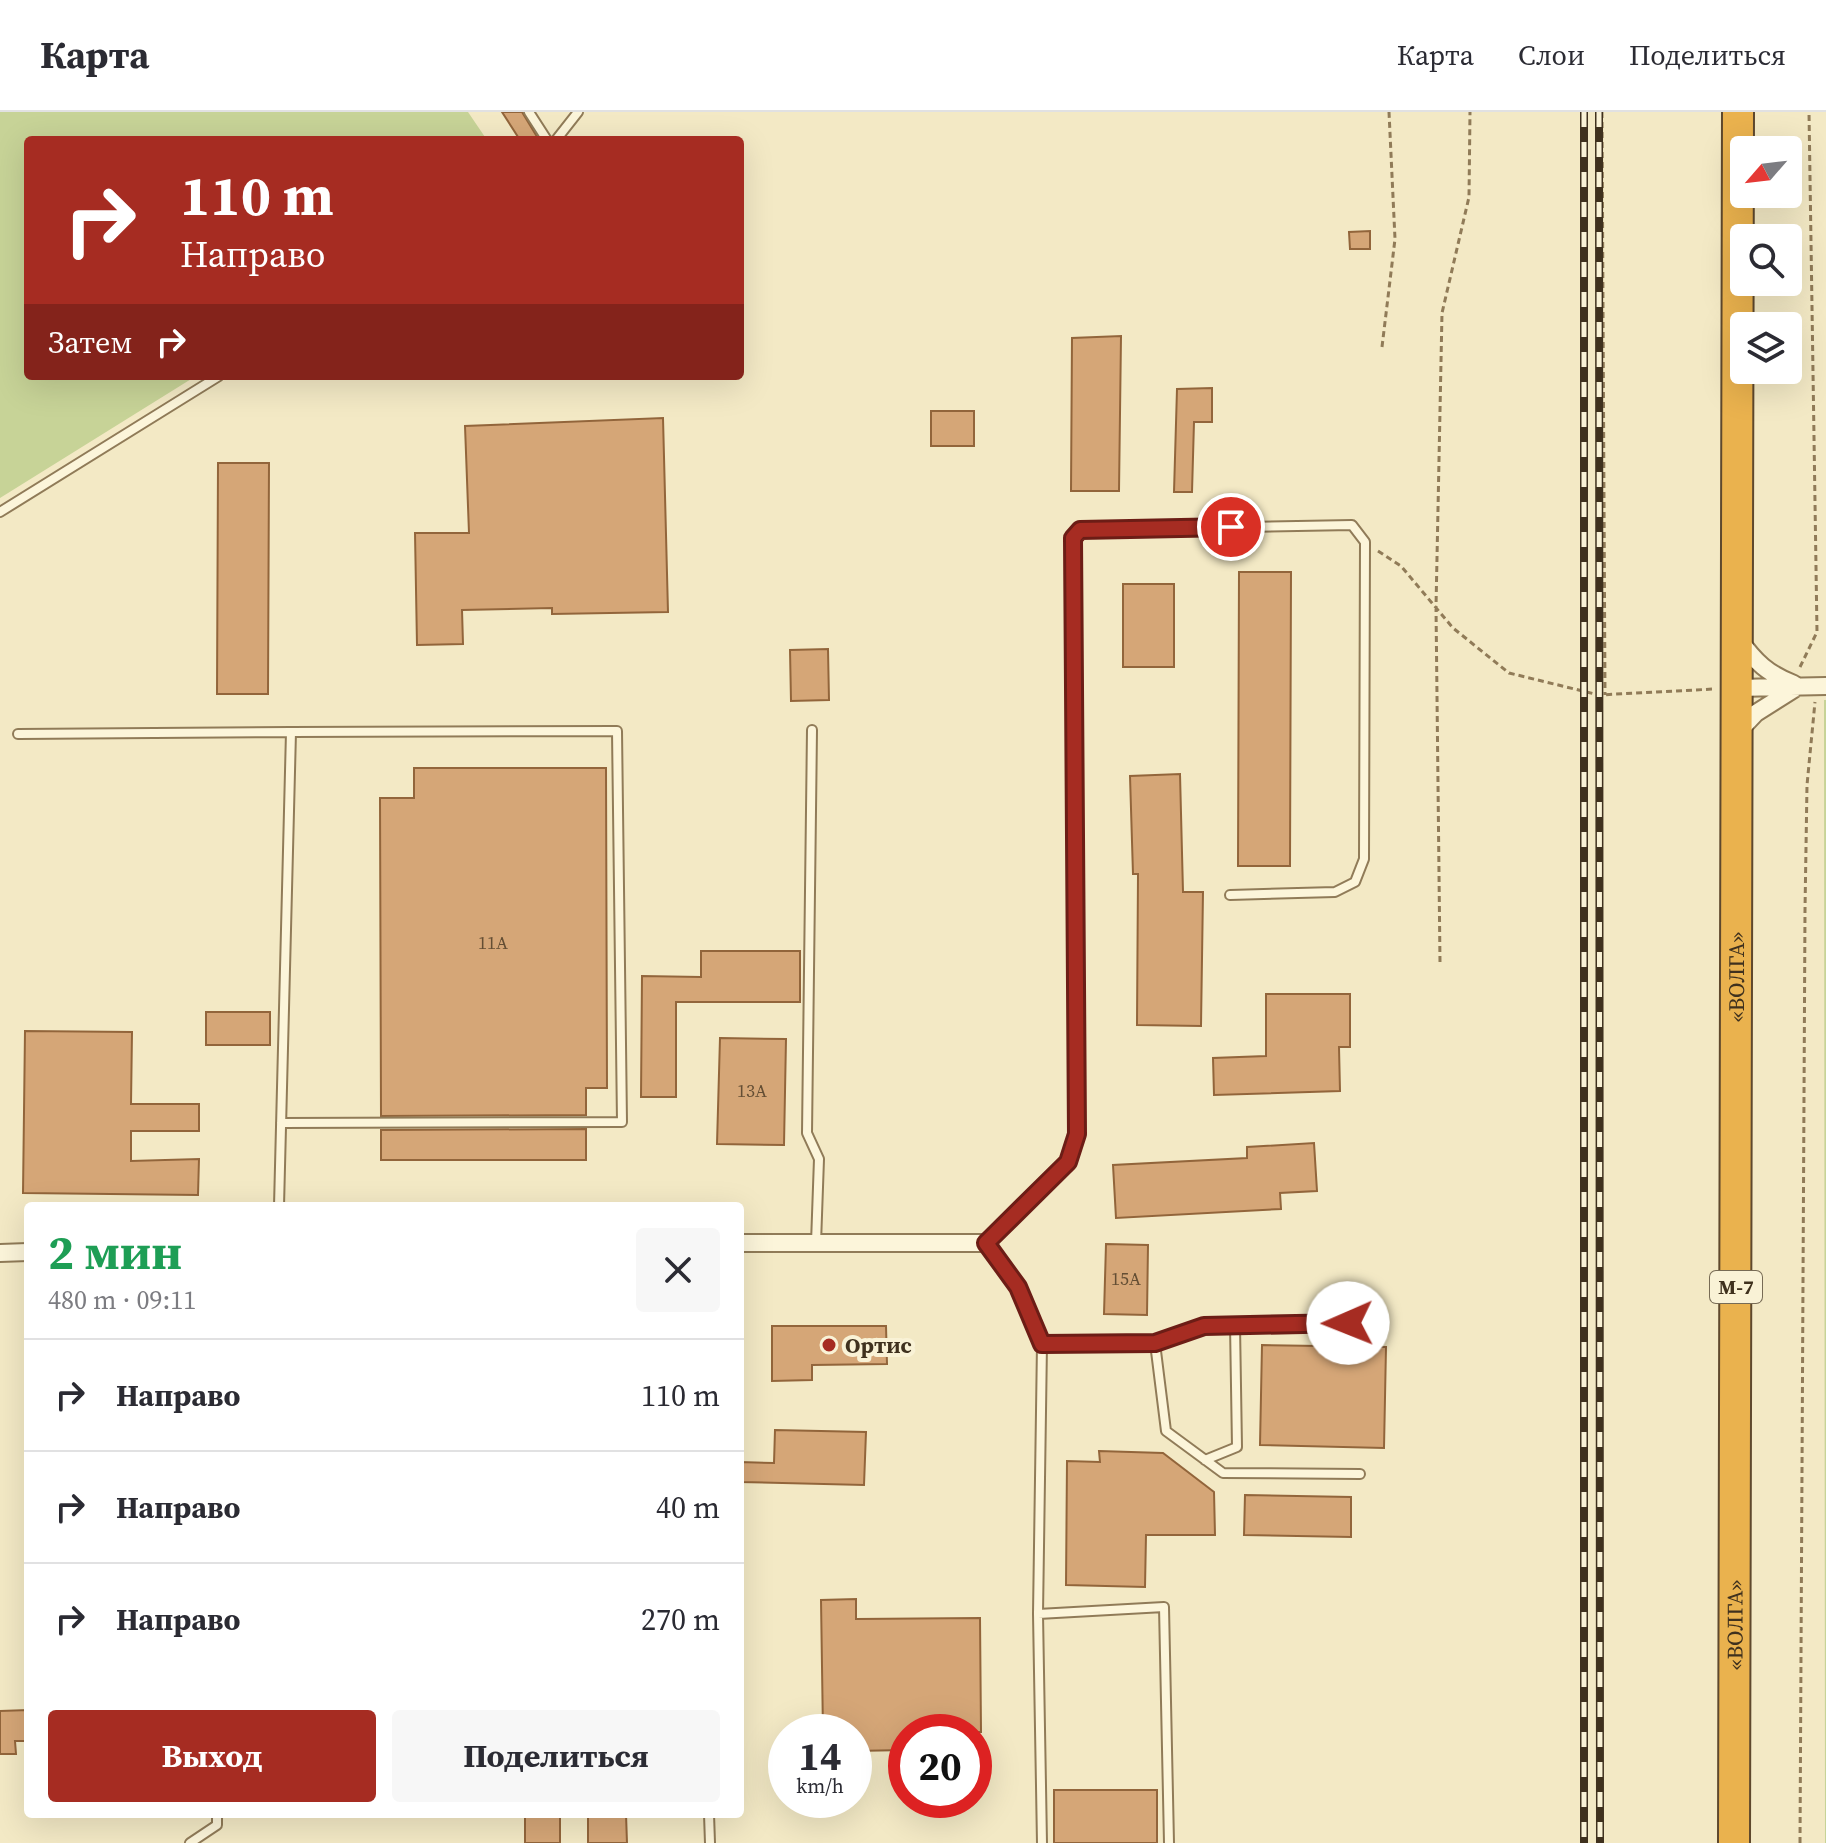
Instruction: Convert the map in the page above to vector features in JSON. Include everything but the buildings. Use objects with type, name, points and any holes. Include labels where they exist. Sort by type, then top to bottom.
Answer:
[{"type":"highway","name":"«ВОЛГА»","points":[[1734,1843],[1739,731],[1738,112]]},
{"type":"street","points":[[1739,639],[1755,662],[1770,674],[1813,686]]},
{"type":"street","points":[[1739,688],[1813,686]]},
{"type":"street","points":[[1739,731],[1765,706],[1813,686]]},
{"type":"street","points":[[744,1243],[986,1243]]},
{"type":"street","points":[[0,1253],[24,1252]]},
{"type":"lane","points":[[529,112],[544,136]]},
{"type":"lane","points":[[559,136],[578,112]]},
{"type":"lane","points":[[0,512],[213,380]]},
{"type":"lane","points":[[1042,1843],[1038,1614],[1042,1344],[1018,1287],[986,1243],[1068,1162],[1077,1134],[1073,538],[1080,530],[1352,525],[1365,542],[1364,859],[1355,882],[1335,892],[1230,895]]},
{"type":"lane","points":[[812,730],[807,1133],[819,1159],[816,1244]]},
{"type":"lane","points":[[18,734],[617,731],[622,1122],[281,1123]]},
{"type":"lane","points":[[279,1202],[291,732]]},
{"type":"lane","points":[[1042,1344],[1155,1343],[1204,1326],[1348,1323]]},
{"type":"lane","points":[[1205,1460],[1237,1447],[1235,1325]]},
{"type":"lane","points":[[1155,1343],[1166,1431],[1223,1473],[1360,1474]]},
{"type":"lane","points":[[1038,1614],[1164,1607],[1169,1843]]},
{"type":"lane","points":[[190,1843],[217,1825],[217,1818]]},
{"type":"lane","points":[[709,1818],[710,1843]]},
{"type":"path","points":[[1382,347],[1395,239],[1389,112]]},
{"type":"path","points":[[1440,962],[1436,607],[1442,313],[1469,197],[1470,112]]},
{"type":"path","points":[[1602,112],[1605,695]]},
{"type":"path","points":[[1800,1843],[1805,894],[1813,686],[1801,659],[1817,632],[1809,112]]},
{"type":"path","points":[[1365,542],[1401,566],[1453,628],[1509,673],[1605,695],[1739,688]]},
{"type":"green space","points":[[0,112],[468,112],[484,136],[24,136],[24,380],[190,380],[0,498]]},
{"type":"green space","points":[[1826,700],[1826,1843],[1825,1843]]},
{"type":"railway","points":[[1584,112],[1584,1843]]},
{"type":"railway","points":[[1599,112],[1600,1843]]},
{"type":"place","name":"Ортис","points":[[829,1345]]},
{"type":"route","points":[[1231,527],[1080,530],[1073,538],[1077,1134],[1068,1162],[986,1243],[1018,1287],[1042,1344],[1155,1343],[1204,1326],[1348,1323]]}]
